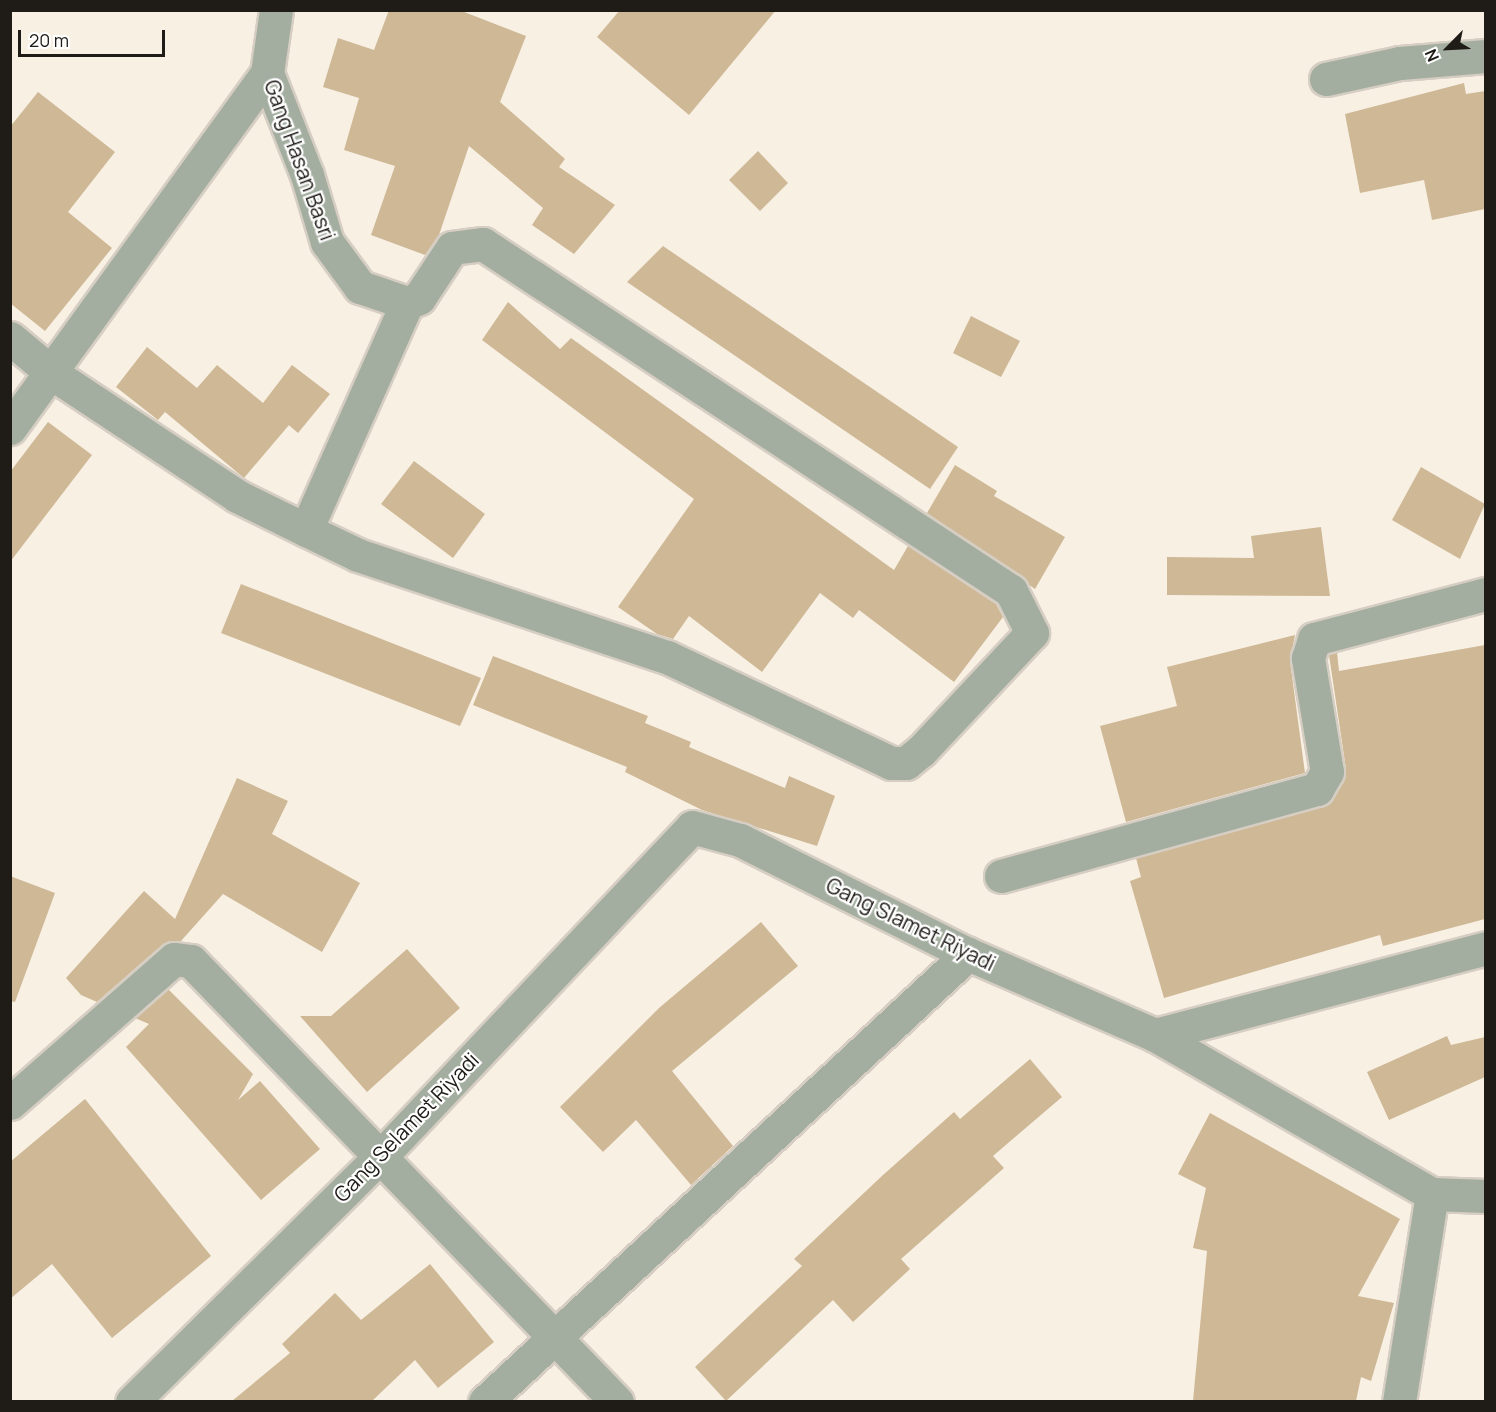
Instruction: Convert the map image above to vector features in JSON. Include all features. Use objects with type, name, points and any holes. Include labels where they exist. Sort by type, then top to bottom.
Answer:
[{"type":"street","name":"Gang Hasan Basri","points":[[276,10],[267,74],[307,175],[327,242],[360,288],[407,303]]},
{"type":"street","points":[[1326,79],[1400,63],[1485,56]]},
{"type":"street","points":[[10,428],[53,374],[267,74]]},
{"type":"street","points":[[10,338],[53,374],[237,496],[306,530],[358,555],[667,657],[891,763],[906,763],[921,751],[1032,633],[1011,591],[483,244],[452,248],[419,298],[407,303],[306,530]]},
{"type":"street","points":[[1001,876],[1317,789],[1328,772],[1308,658],[1314,639],[1485,594]]},
{"type":"street","name":"Gang Slamet Riyadi","points":[[671,843],[692,827],[740,840],[968,954],[1155,1035],[1431,1194]]},
{"type":"street","name":"Gang Selamet Riyadi","points":[[132,1401],[382,1155],[671,843]]},
{"type":"street","points":[[1155,1035],[1485,948]]},
{"type":"street","points":[[485,1401],[556,1339],[968,954]]},
{"type":"street","points":[[10,1103],[24,1074],[180,958],[191,962],[382,1155],[617,1401]]},
{"type":"street","points":[[1399,1401],[1431,1194],[1485,1196]]},
{"type":"building","points":[[389,10],[459,10],[526,36],[500,102],[565,159],[559,167],[615,205],[574,254],[532,225],[543,208],[469,146],[439,235],[425,255],[371,235],[395,166],[344,150],[359,98],[323,87],[338,38],[374,50]]},
{"type":"building","points":[[620,10],[776,10],[689,115],[597,37]]},
{"type":"building","points":[[1464,83],[1466,94],[1485,91],[1485,209],[1432,220],[1424,180],[1360,193],[1345,114]]},
{"type":"building","points":[[38,92],[115,152],[68,212],[112,248],[45,331],[10,303],[10,127]]},
{"type":"building","points":[[758,151],[788,183],[760,211],[729,180]]},
{"type":"building","points":[[663,246],[958,447],[930,489],[627,282]]},
{"type":"building","points":[[508,302],[560,349],[571,338],[894,570],[908,546],[996,604],[1003,617],[954,682],[859,610],[853,618],[820,593],[762,672],[689,616],[673,639],[657,634],[618,607],[694,499],[482,340]]},
{"type":"building","points":[[971,316],[1020,341],[1001,377],[953,353]]},
{"type":"building","points":[[147,347],[197,388],[217,365],[263,403],[292,365],[330,394],[298,433],[289,425],[244,478],[165,412],[158,420],[116,387]]},
{"type":"building","points":[[48,422],[92,455],[10,562],[10,472]]},
{"type":"building","points":[[414,461],[485,514],[453,558],[381,504]]},
{"type":"building","points":[[955,465],[997,491],[994,496],[1065,537],[1035,589],[927,513]]},
{"type":"building","points":[[1421,467],[1485,504],[1460,559],[1392,520]]},
{"type":"building","points":[[1321,527],[1330,596],[1167,595],[1167,557],[1254,558],[1251,536]]},
{"type":"building","points":[[241,584],[481,678],[460,726],[221,633]]},
{"type":"building","points":[[1295,635],[1290,661],[1305,773],[1126,822],[1100,726],[1177,706],[1167,667]]},
{"type":"building","points":[[1485,645],[1485,919],[1383,946],[1380,935],[1164,998],[1130,881],[1141,877],[1136,858],[1322,807],[1333,799],[1346,769],[1329,655],[1337,652],[1339,671]]},
{"type":"building","points":[[493,656],[648,716],[645,723],[691,742],[689,747],[785,788],[789,776],[835,796],[817,846],[702,810],[625,772],[627,767],[473,705]]},
{"type":"building","points":[[237,778],[288,801],[272,834],[360,883],[322,952],[223,894],[181,941],[162,945],[97,1002],[81,995],[66,978],[144,891],[175,919]]},
{"type":"building","points":[[10,876],[55,893],[15,1002],[10,1001]]},
{"type":"building","points":[[761,922],[798,966],[672,1071],[733,1146],[691,1185],[636,1120],[603,1152],[560,1107],[659,1008]]},
{"type":"building","points":[[407,949],[460,1008],[367,1092],[300,1016],[331,1016]]},
{"type":"building","points":[[168,989],[253,1074],[238,1100],[260,1081],[320,1149],[261,1200],[126,1047],[149,1024],[135,1018]]},
{"type":"building","points":[[1447,1036],[1451,1045],[1485,1037],[1485,1077],[1389,1120],[1367,1072]]},
{"type":"building","points":[[1030,1059],[1062,1097],[993,1156],[1004,1168],[901,1259],[910,1269],[853,1322],[833,1300],[726,1401],[695,1367],[802,1266],[794,1259],[883,1175],[954,1112],[960,1119]]},
{"type":"building","points":[[85,1099],[211,1256],[112,1338],[52,1264],[10,1299],[10,1162]]},
{"type":"building","points":[[1210,1113],[1400,1219],[1358,1296],[1394,1303],[1371,1381],[1361,1377],[1356,1401],[1193,1401],[1207,1251],[1193,1248],[1206,1188],[1178,1174]]},
{"type":"building","points":[[430,1264],[494,1342],[438,1388],[415,1360],[372,1401],[232,1401],[290,1353],[282,1344],[335,1293],[361,1320]]}]
